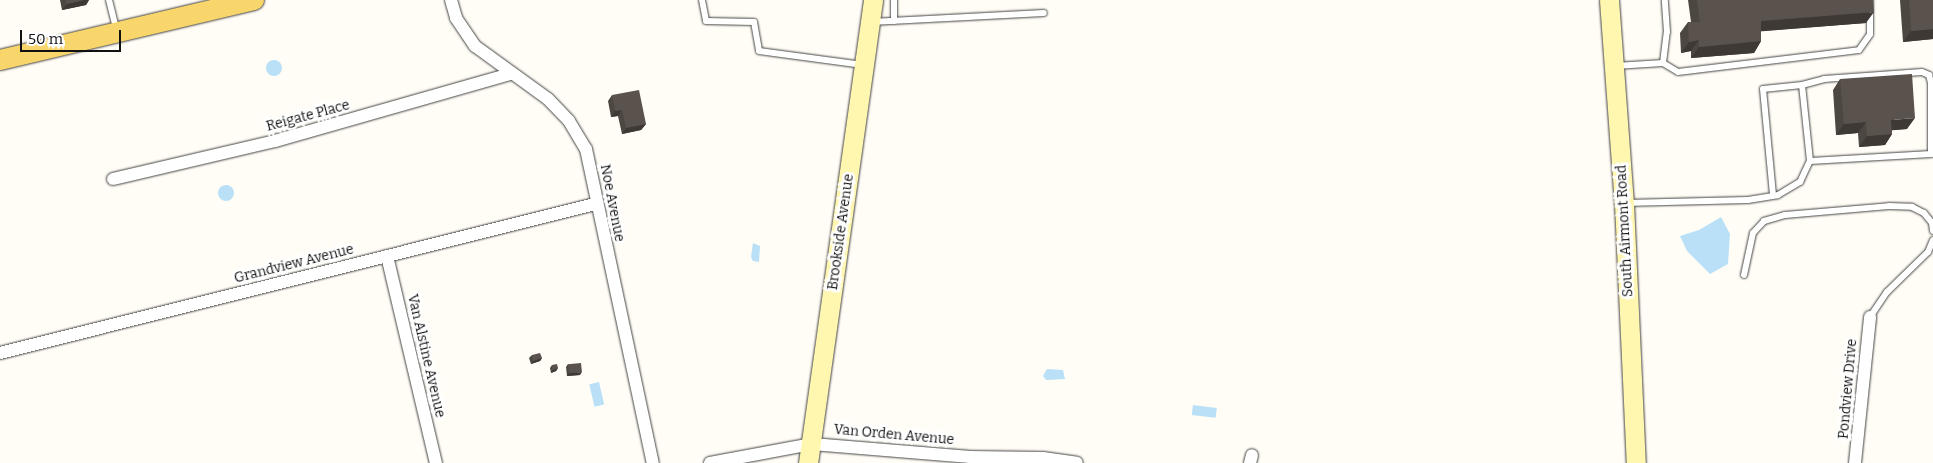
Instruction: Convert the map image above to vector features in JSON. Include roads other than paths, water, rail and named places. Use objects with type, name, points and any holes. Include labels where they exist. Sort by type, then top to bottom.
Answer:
[{"type":"main road","points":[[0,60],[118,32],[222,4],[254,0]]},
{"type":"street","name":"Noe Avenue","points":[[451,0],[456,18],[474,46],[510,74],[548,99],[570,121],[586,149],[595,204],[653,463]]},
{"type":"street","name":"Brookside Avenue","points":[[808,463],[873,0]]},
{"type":"street","name":"South Airmont Road","points":[[1609,0],[1624,203],[1636,463]]},
{"type":"street","name":"Reigate Place","points":[[112,179],[275,141],[510,74]]},
{"type":"street","name":"Grandview Avenue","points":[[0,353],[595,204]]},
{"type":"street","name":"Van Alstine Avenue","points":[[387,256],[436,463]]},
{"type":"street","name":"Pondview Drive","points":[[1855,463],[1870,317]]},
{"type":"street","name":"Van Orden Avenue","points":[[710,463],[812,444],[989,458],[1043,458],[1077,463]]},
{"type":"lane","points":[[109,0],[118,32]]},
{"type":"lane","points":[[702,0],[706,21],[754,22],[760,52],[864,65]]},
{"type":"lane","points":[[894,0],[894,21]]},
{"type":"lane","points":[[1662,63],[1667,32],[1665,0]]},
{"type":"lane","points":[[1614,66],[1662,63],[1678,72],[1859,50],[1870,34],[1870,0]]},
{"type":"lane","points":[[870,22],[1044,13]]},
{"type":"lane","points":[[1773,195],[1763,89],[1802,85],[1824,79],[1922,72],[1929,75],[1931,83],[1931,154],[1810,161]]},
{"type":"lane","points":[[1624,203],[1748,200],[1773,195],[1800,182],[1810,161],[1802,85]]},
{"type":"lane","points":[[1744,275],[1753,234],[1764,221],[1785,215],[1889,206],[1912,207],[1924,213],[1932,223],[1933,231]]},
{"type":"lane","points":[[1870,317],[1887,292],[1928,252],[1933,240]]},
{"type":"water","points":[[271,60],[277,60],[282,65],[280,74],[271,76],[266,71],[266,65]]},
{"type":"water","points":[[226,185],[234,193],[226,201],[218,193]]},
{"type":"water","points":[[1721,217],[1730,234],[1728,264],[1710,274],[1687,251],[1680,236],[1699,230]]},
{"type":"water","points":[[753,243],[760,246],[759,262],[753,261],[751,257]]},
{"type":"water","points":[[1047,369],[1063,370],[1065,379],[1046,380],[1043,376]]},
{"type":"water","points":[[599,382],[604,404],[594,407],[589,384]]},
{"type":"water","points":[[1193,405],[1217,408],[1216,418],[1192,415]]}]
